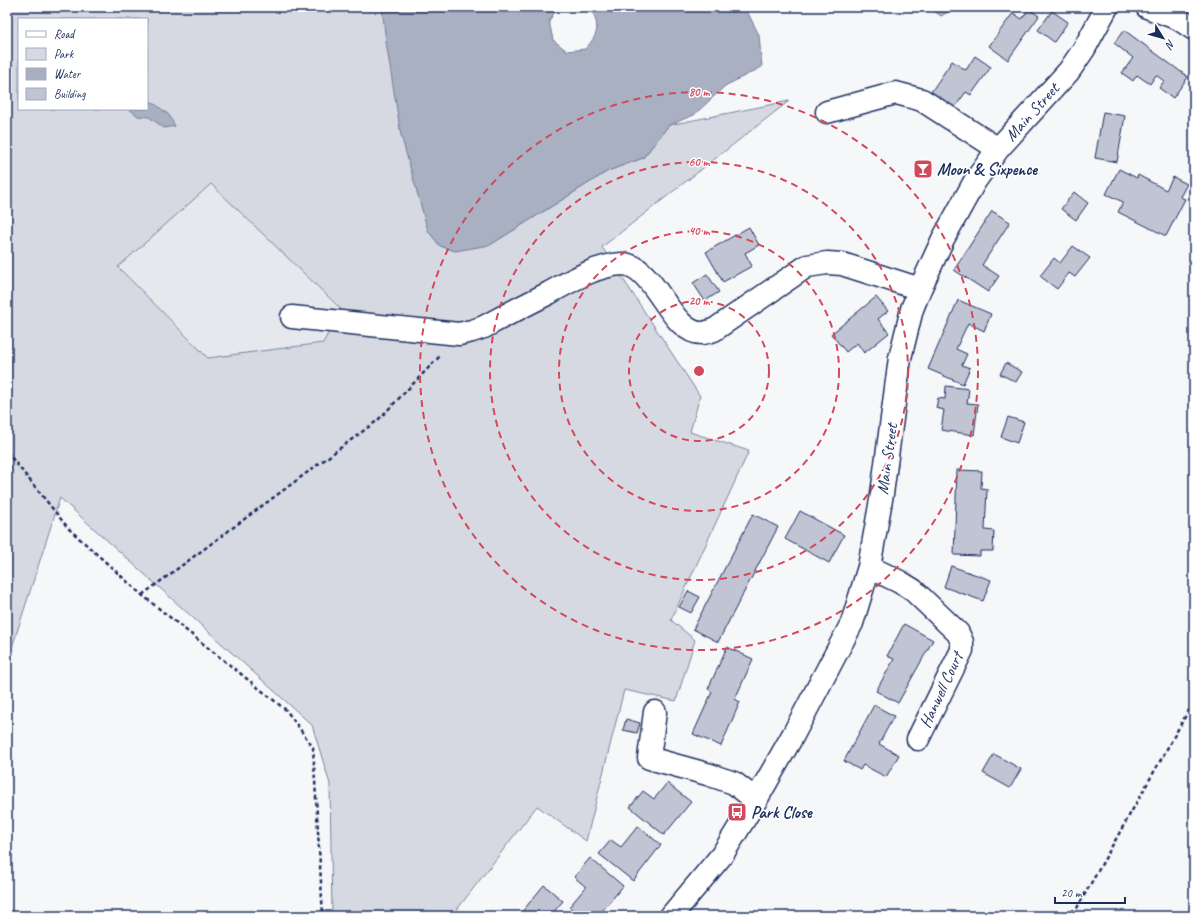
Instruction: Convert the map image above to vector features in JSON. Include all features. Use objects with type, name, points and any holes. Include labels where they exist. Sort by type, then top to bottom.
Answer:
[{"type":"street","name":"Main Street","points":[[671,916],[722,855],[756,800],[793,735],[852,623],[869,567],[882,494],[900,358],[912,310],[943,239],[972,187],[998,149],[1069,71],[1084,49],[1107,7]]},
{"type":"street","points":[[1147,7],[1180,19],[1194,29]]},
{"type":"street","points":[[827,112],[896,93],[922,100],[998,149]]},
{"type":"street","points":[[292,317],[459,334],[484,327],[588,272],[624,264],[635,268],[645,276],[681,324],[691,331],[703,334],[714,330],[807,266],[815,264],[827,262],[842,264],[920,289]]},
{"type":"street","name":"Hanwell Court","points":[[869,567],[913,590],[958,633],[962,642],[962,650],[918,739]]},
{"type":"street","points":[[655,712],[649,758],[734,783],[756,800]]},
{"type":"path","points":[[142,595],[378,420],[456,340],[459,334]]},
{"type":"path","points":[[7,452],[69,530],[142,595],[286,710],[312,747],[323,916]]},
{"type":"path","points":[[1065,916],[1077,908],[1194,700]]},
{"type":"shaded area","points":[[211,183],[341,309],[323,343],[208,358],[118,266]]},
{"type":"green space","points":[[7,7],[383,7],[490,245],[608,171],[643,158],[669,125],[789,101],[602,247],[700,396],[690,432],[749,451],[671,620],[695,640],[676,701],[624,690],[586,841],[537,806],[452,916],[332,916],[330,784],[312,725],[60,498],[7,663]],"holes":[[[211,184],[341,309],[323,343],[208,358],[118,267]]]},
{"type":"water","points":[[382,7],[558,7],[549,21],[553,40],[567,51],[585,49],[596,34],[597,25],[591,7],[745,7],[759,35],[762,67],[725,86],[694,115],[669,125],[643,158],[608,171],[490,245],[455,251],[440,246],[428,231],[401,135]]},
{"type":"water","points":[[928,7],[957,7],[941,16]]},
{"type":"water","points":[[148,99],[168,114],[175,126],[164,128],[149,117],[138,116],[130,110],[148,110]]},
{"type":"building","points":[[1029,9],[1039,16],[1008,60],[989,46],[1013,13],[1022,19]]},
{"type":"building","points":[[1052,11],[1068,22],[1054,42],[1038,30]]},
{"type":"building","points":[[1124,30],[1188,77],[1173,98],[1159,88],[1164,81],[1156,75],[1150,84],[1137,75],[1133,81],[1122,73],[1133,58],[1114,43]]},
{"type":"building","points":[[975,56],[991,67],[971,95],[966,92],[950,114],[927,98],[952,61],[966,70]]},
{"type":"building","points":[[1103,112],[1125,116],[1117,162],[1095,158]]},
{"type":"building","points":[[1194,163],[1194,175],[1189,172]]},
{"type":"building","points":[[1119,169],[1137,178],[1138,175],[1166,190],[1173,177],[1187,184],[1180,197],[1185,199],[1166,236],[1118,212],[1123,202],[1106,194]]},
{"type":"building","points":[[1074,192],[1088,203],[1076,220],[1061,209]]},
{"type":"building","points":[[992,211],[1010,222],[982,265],[999,276],[988,292],[954,270]]},
{"type":"building","points":[[749,227],[759,245],[745,253],[752,266],[723,282],[706,252]]},
{"type":"building","points":[[1073,246],[1090,258],[1075,277],[1069,273],[1057,289],[1040,276],[1054,258],[1060,263]]},
{"type":"building","points":[[707,274],[719,292],[705,301],[693,283]]},
{"type":"building","points":[[876,297],[888,311],[878,319],[889,333],[864,353],[857,343],[846,352],[831,334]]},
{"type":"building","points":[[958,300],[991,314],[984,331],[968,323],[956,349],[967,354],[962,365],[970,368],[963,384],[928,369]]},
{"type":"building","points":[[1006,363],[1022,372],[1016,382],[1000,374]]},
{"type":"building","points":[[946,386],[969,389],[967,403],[978,404],[974,435],[941,430],[944,410],[936,408],[938,398],[945,399]]},
{"type":"building","points":[[1008,417],[1024,422],[1017,443],[1001,437]]},
{"type":"building","points":[[957,470],[982,471],[981,488],[987,489],[985,530],[994,531],[993,551],[980,551],[980,556],[954,555]]},
{"type":"building","points":[[800,511],[844,535],[829,563],[785,539]]},
{"type":"building","points":[[753,514],[778,527],[718,642],[693,629]]},
{"type":"building","points":[[951,566],[991,580],[983,601],[944,587]]},
{"type":"building","points":[[688,591],[700,597],[691,613],[679,607]]},
{"type":"building","points":[[904,624],[933,640],[898,703],[876,691],[894,659],[887,656]]},
{"type":"building","points":[[727,647],[753,659],[735,699],[740,702],[721,746],[693,734],[712,692],[708,689]]},
{"type":"building","points":[[874,705],[894,716],[879,744],[899,755],[886,777],[863,765],[860,770],[844,761]]},
{"type":"building","points":[[626,719],[640,723],[637,733],[623,730]]},
{"type":"building","points":[[994,754],[1021,769],[1010,788],[983,773]]},
{"type":"building","points":[[667,783],[691,802],[664,835],[630,807],[643,791],[654,799]]},
{"type":"building","points":[[638,826],[661,845],[633,881],[599,854],[611,840],[621,847]]},
{"type":"building","points":[[590,858],[623,886],[598,916],[568,916],[573,910],[569,907],[586,887],[574,877]]},
{"type":"building","points":[[544,885],[563,901],[550,916],[525,916],[521,913]]},
{"type":"place","name":"Moon & Sixpence","points":[[923,169]]},
{"type":"place","name":"Park Close","points":[[737,812]]}]
